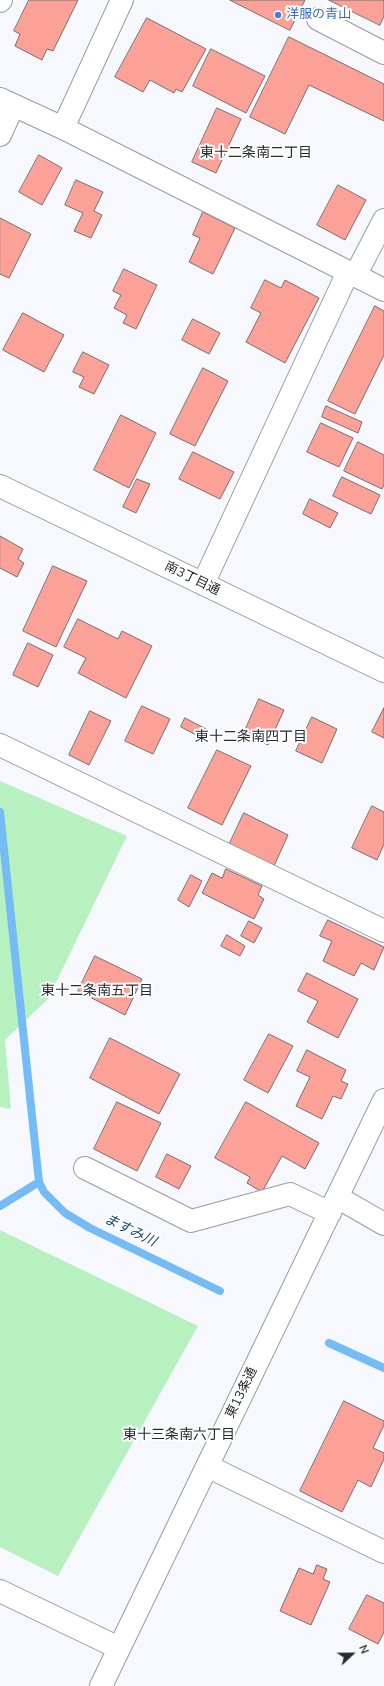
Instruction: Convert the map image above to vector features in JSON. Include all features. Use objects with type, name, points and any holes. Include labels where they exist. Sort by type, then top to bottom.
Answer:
[{"type":"street","points":[[63,128],[122,0]]},
{"type":"street","points":[[318,19],[384,53]]},
{"type":"street","points":[[0,135],[7,103],[63,128],[384,290]]},
{"type":"street","points":[[203,584],[352,274],[384,220]]},
{"type":"street","name":"南3丁目通","points":[[0,486],[384,671]]},
{"type":"street","points":[[0,745],[384,931]]},
{"type":"street","name":"東13条通","points":[[101,1686],[384,1100]]},
{"type":"street","points":[[85,1168],[191,1221],[290,1194],[333,1205],[384,1224]]},
{"type":"street","points":[[207,1466],[384,1552]]},
{"type":"street","points":[[0,1591],[119,1648]]},
{"type":"green space","points":[[0,781],[127,836],[48,999],[5,1040],[11,1109],[0,1107]]},
{"type":"green space","points":[[0,1230],[198,1326],[58,1576],[0,1547]]},
{"type":"building","points":[[29,0],[78,0],[53,51],[47,49],[42,60],[15,46],[20,34],[14,31]]},
{"type":"building","name":"洋服の青山","points":[[230,0],[305,0],[290,30]]},
{"type":"building","points":[[329,0],[384,0],[384,16],[380,25]]},
{"type":"building","points":[[147,18],[206,49],[182,92],[176,89],[174,93],[150,80],[143,92],[115,77]]},
{"type":"building","points":[[289,37],[384,84],[384,121],[309,85],[285,134],[250,117]]},
{"type":"building","points":[[211,49],[265,76],[246,113],[193,86]]},
{"type":"building","points":[[217,108],[241,119],[216,173],[192,162]]},
{"type":"building","points":[[39,155],[62,168],[42,205],[19,192]]},
{"type":"building","points":[[76,180],[103,192],[94,211],[102,215],[91,238],[74,231],[83,213],[65,205]]},
{"type":"building","points":[[338,185],[366,200],[345,240],[317,225]]},
{"type":"building","points":[[203,212],[235,228],[213,274],[189,262],[200,238],[193,235]]},
{"type":"building","points":[[0,218],[31,234],[9,278],[0,274]]},
{"type":"building","points":[[124,269],[157,285],[136,329],[123,323],[127,315],[114,308],[121,295],[113,291]]},
{"type":"building","points":[[265,280],[281,288],[285,280],[319,298],[285,363],[246,342],[261,313],[251,308]]},
{"type":"building","points":[[375,306],[384,311],[384,355],[355,414],[328,401]]},
{"type":"building","points":[[23,313],[64,335],[44,372],[3,350]]},
{"type":"building","points":[[193,319],[220,333],[209,354],[182,340]]},
{"type":"building","points":[[83,352],[109,365],[94,394],[79,387],[84,377],[73,372]]},
{"type":"building","points":[[203,368],[228,381],[195,446],[170,434]]},
{"type":"building","points":[[326,406],[362,422],[358,433],[322,417]]},
{"type":"building","points":[[121,415],[156,433],[129,488],[94,470]]},
{"type":"building","points":[[321,423],[353,438],[339,467],[307,452]]},
{"type":"building","points":[[358,442],[384,455],[384,485],[382,489],[344,471]]},
{"type":"building","points":[[193,452],[234,472],[220,499],[179,479]]},
{"type":"building","points":[[342,477],[380,495],[371,514],[333,496]]},
{"type":"building","points":[[137,479],[150,484],[136,513],[123,507]]},
{"type":"building","points":[[310,499],[338,513],[330,528],[303,514]]},
{"type":"building","points":[[0,536],[23,549],[18,559],[24,563],[17,577],[0,568]]},
{"type":"building","points":[[53,566],[87,581],[56,647],[23,631]]},
{"type":"building","points":[[78,619],[118,639],[122,631],[152,646],[126,698],[78,673],[86,658],[64,647]]},
{"type":"building","points":[[28,643],[53,655],[38,687],[13,675]]},
{"type":"building","points":[[259,699],[284,710],[268,745],[244,733]]},
{"type":"building","points":[[142,706],[170,719],[153,754],[125,741]]},
{"type":"building","points":[[384,708],[384,738],[372,732]]},
{"type":"building","points":[[90,711],[111,721],[89,765],[69,755]]},
{"type":"building","points":[[312,717],[337,729],[322,763],[296,751]]},
{"type":"building","points":[[185,718],[208,730],[204,739],[181,727]]},
{"type":"building","points":[[217,750],[251,766],[222,825],[188,808]]},
{"type":"building","points":[[372,806],[384,812],[384,844],[377,860],[352,848]]},
{"type":"building","points":[[244,813],[288,835],[274,866],[229,845]]},
{"type":"building","points":[[226,869],[262,886],[258,895],[264,899],[254,919],[202,893],[212,873],[222,878]]},
{"type":"building","points":[[191,875],[202,881],[189,907],[178,900]]},
{"type":"building","points":[[328,920],[384,947],[374,970],[361,963],[354,976],[323,961],[332,941],[320,936]]},
{"type":"building","points":[[249,921],[262,928],[254,943],[241,936]]},
{"type":"building","points":[[227,935],[245,946],[240,956],[221,946]]},
{"type":"building","points":[[95,956],[142,979],[125,1015],[78,991]]},
{"type":"building","points":[[307,973],[358,999],[338,1038],[307,1022],[318,1001],[298,991]]},
{"type":"building","points":[[269,1034],[293,1046],[268,1093],[244,1080]]},
{"type":"building","points":[[110,1038],[180,1074],[159,1114],[90,1078]]},
{"type":"building","points":[[307,1050],[346,1070],[341,1081],[348,1084],[341,1099],[333,1096],[322,1119],[296,1106],[310,1077],[297,1071]]},
{"type":"building","points":[[117,1102],[161,1123],[137,1171],[94,1149]]},
{"type":"building","points":[[246,1102],[319,1143],[305,1169],[282,1156],[262,1192],[247,1183],[250,1177],[215,1158]]},
{"type":"building","points":[[167,1154],[191,1166],[179,1189],[156,1177]]},
{"type":"building","points":[[344,1401],[384,1421],[384,1425],[373,1448],[384,1453],[384,1459],[371,1487],[358,1480],[342,1512],[300,1491]]},
{"type":"building","points":[[317,1565],[327,1569],[323,1579],[330,1582],[311,1625],[280,1611],[299,1568],[313,1574]]},
{"type":"building","points":[[367,1595],[384,1603],[384,1632],[378,1644],[349,1629]]},
{"type":"waterway","points":[[0,812],[39,1182],[44,1192],[65,1213],[90,1228],[220,1291]]},
{"type":"waterway","points":[[0,1206],[39,1182]]},
{"type":"waterway","name":"ますみ川","points":[[329,1343],[384,1368]]},
{"type":"place","name":"洋服の青山","points":[[278,15]]},
{"type":"district","name":"東十二条南二丁目","points":[[256,154]]},
{"type":"district","name":"東十二条南四丁目","points":[[251,738]]},
{"type":"district","name":"東十二条南五丁目","points":[[97,992]]},
{"type":"district","name":"東十三条南六丁目","points":[[179,1436]]}]
